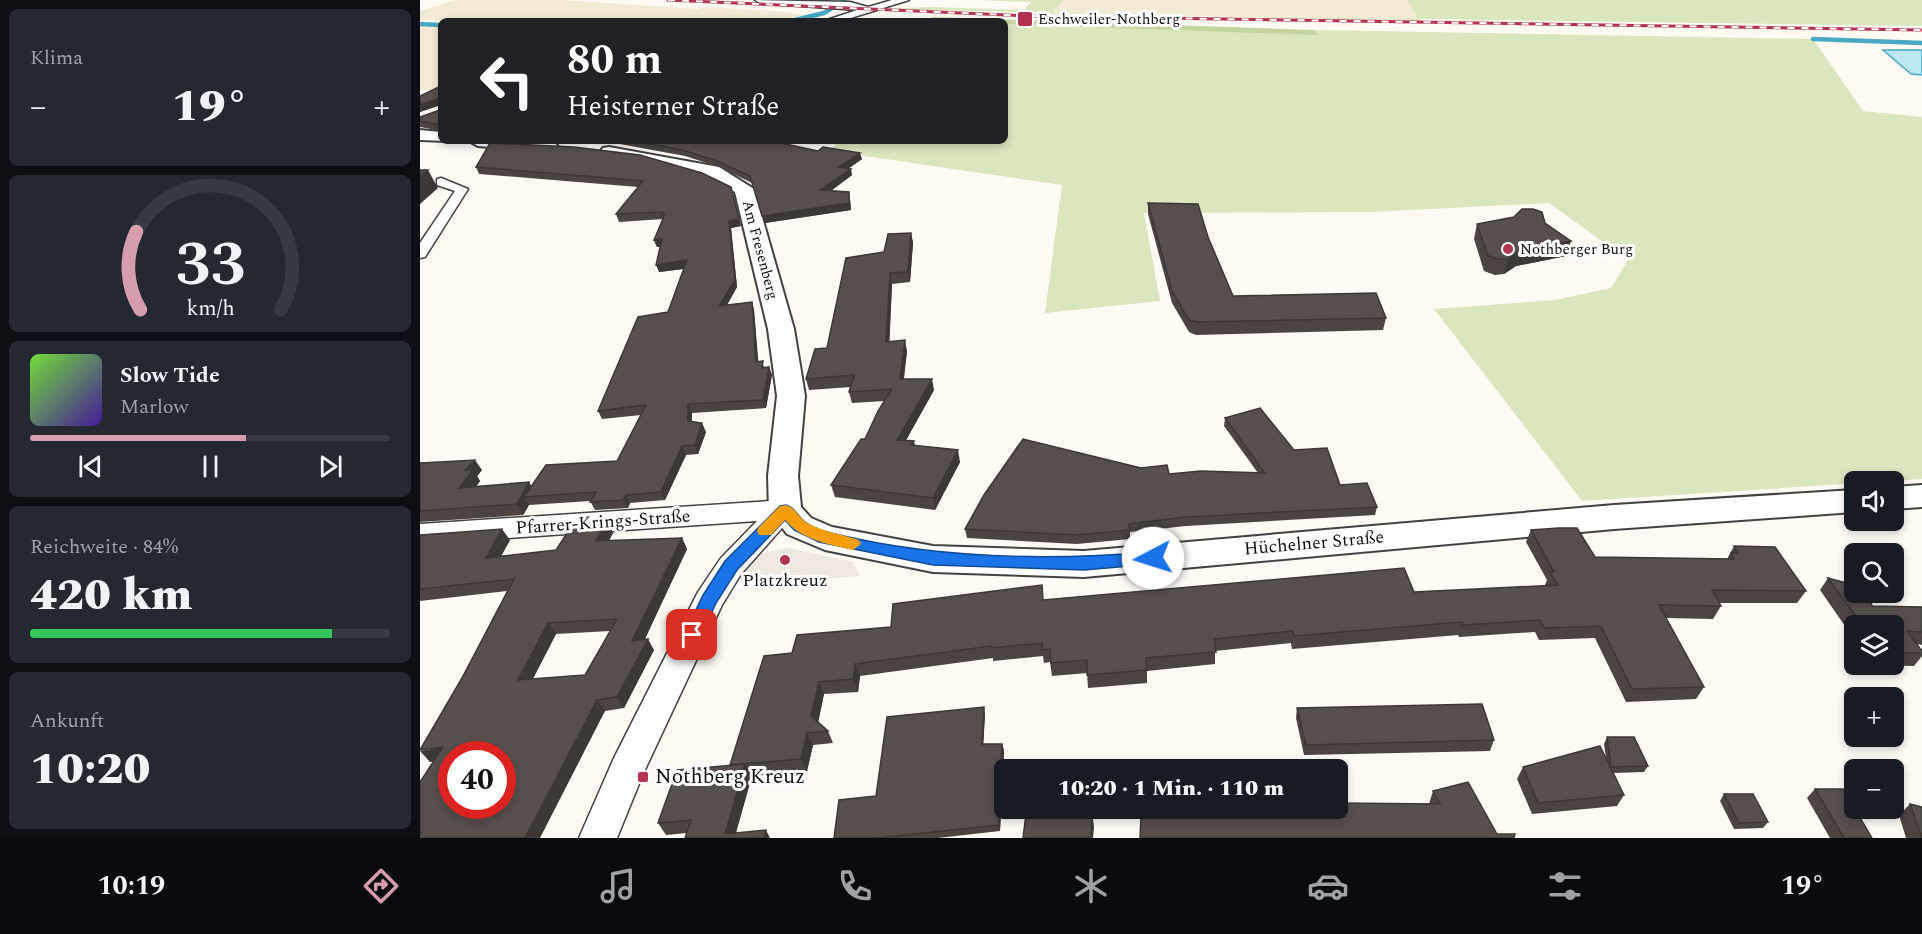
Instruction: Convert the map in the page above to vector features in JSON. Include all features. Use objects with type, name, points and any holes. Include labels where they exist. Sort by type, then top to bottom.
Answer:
[{"type":"street","points":[[760,0],[858,7],[899,2]]},
{"type":"street","points":[[844,18],[849,17],[858,7]]},
{"type":"street","points":[[420,135],[438,138]]},
{"type":"street","name":"Am Fresenberg","points":[[516,144],[653,158],[712,171],[744,189],[781,329],[791,396],[783,476],[786,510]]},
{"type":"street","points":[[420,254],[462,189],[441,182]]},
{"type":"street","points":[[1904,497],[1922,496]]},
{"type":"street","name":"Hüchelner Straße","points":[[786,510],[799,526],[825,538],[904,555],[933,559],[1084,564],[1614,517],[1844,502]]},
{"type":"street","points":[[598,838],[627,770],[709,600],[731,566],[786,510]]},
{"type":"street","name":"Pfarrer-Krings-Straße","points":[[420,534],[786,510]]},
{"type":"shaded area","points":[[455,0],[562,0],[697,9],[709,7],[803,15],[792,18],[438,18],[438,20],[420,20],[420,11]]},
{"type":"shaded area","points":[[1063,0],[1408,0],[1419,19],[1050,14]]},
{"type":"shaded area","points":[[420,26],[438,26],[438,90],[420,90]]},
{"type":"shaded area","points":[[789,548],[853,562],[860,576],[789,582],[794,577],[787,577],[778,582],[777,579],[775,584],[740,583],[745,565],[758,554]]},
{"type":"green space","points":[[978,0],[1063,0],[1052,13],[884,9],[930,7],[1024,10],[1031,2]]},
{"type":"green space","points":[[1408,0],[1922,0],[1922,26],[1420,19],[1420,21],[1195,16],[1418,19]]},
{"type":"green space","points":[[1052,13],[1195,16],[1051,14]]},
{"type":"green space","points":[[1008,20],[1314,30],[1318,35],[1008,24]]},
{"type":"green space","points":[[1008,24],[1317,34],[1314,30],[1813,39],[1863,111],[1922,117],[1922,479],[1904,480],[1904,471],[1844,471],[1844,484],[1582,501],[1434,309],[1555,300],[1611,288],[1628,260],[1549,203],[1369,212],[1144,213],[1160,301],[1045,313],[1062,185],[831,151],[836,144],[1008,144]]},
{"type":"water","points":[[1883,50],[1922,50],[1922,75],[1911,74]]},
{"type":"building","points":[[438,87],[438,98],[420,105],[420,96]]},
{"type":"building","points":[[438,111],[438,124],[420,121],[420,117]]},
{"type":"building","points":[[489,144],[574,147],[640,155],[702,173],[731,187],[739,219],[729,221],[735,280],[719,306],[752,302],[756,362],[763,361],[762,368],[769,367],[763,400],[688,404],[688,421],[702,423],[695,445],[682,446],[661,492],[626,495],[623,500],[590,502],[596,492],[524,497],[546,465],[617,461],[646,405],[598,411],[638,317],[668,312],[687,260],[656,265],[662,239],[654,240],[665,214],[662,214],[663,212],[616,214],[643,181],[476,167]]},
{"type":"building","points":[[651,144],[786,144],[818,151],[823,147],[860,153],[839,167],[851,169],[820,190],[849,192],[849,203],[762,216],[750,176],[717,161],[682,150]]},
{"type":"building","points":[[420,170],[428,170],[420,177]]},
{"type":"building","points":[[1148,203],[1198,204],[1208,237],[1233,296],[1376,293],[1386,318],[1196,322],[1189,320],[1172,291]]},
{"type":"building","points":[[1522,209],[1542,212],[1545,223],[1571,241],[1521,250],[1508,259],[1488,256],[1477,224],[1514,217]]},
{"type":"building","points":[[911,233],[908,272],[890,273],[886,342],[905,340],[900,379],[932,379],[897,440],[914,441],[911,445],[958,450],[933,498],[831,485],[861,439],[865,439],[878,411],[892,389],[849,392],[854,375],[806,379],[815,349],[827,348],[846,258],[884,252],[888,234]]},
{"type":"building","points":[[1260,408],[1294,450],[1327,448],[1340,485],[1367,483],[1377,507],[1186,517],[1129,524],[1130,530],[1076,535],[965,529],[984,495],[1023,439],[1141,468],[1167,465],[1169,474],[1201,471],[1265,473],[1225,418]]},
{"type":"building","points":[[475,460],[465,470],[473,470],[459,488],[529,482],[517,504],[420,511],[420,463]]},
{"type":"building","points":[[607,522],[596,541],[682,538],[632,641],[648,639],[617,697],[597,700],[525,838],[420,838],[420,782],[438,755],[438,819],[516,819],[516,741],[438,741],[438,748],[420,750],[462,678],[514,579],[420,589],[420,535],[502,529],[486,558],[556,550],[573,524]],"holes":[[[617,619],[585,675],[518,680],[548,623]]]},
{"type":"building","points":[[1577,528],[1595,557],[1734,559],[1731,553],[1738,553],[1734,546],[1775,547],[1806,591],[1712,590],[1721,606],[1659,605],[1704,687],[1632,689],[1601,626],[1544,628],[1540,620],[1463,625],[1462,622],[1294,636],[1293,631],[1214,639],[1216,652],[1146,658],[1147,670],[1087,675],[1087,660],[1051,663],[1050,649],[1042,650],[1042,643],[991,648],[991,646],[855,664],[853,679],[819,682],[811,716],[828,731],[807,733],[801,759],[730,765],[764,656],[792,653],[797,635],[891,627],[893,604],[1042,585],[1043,600],[1404,568],[1414,592],[1558,585],[1550,572],[1554,572],[1531,530]]},
{"type":"building","points":[[1828,578],[1844,582],[1844,600]]},
{"type":"building","points":[[1846,603],[1922,607],[1922,632],[1907,631],[1922,653],[1904,653],[1904,615],[1855,615]]},
{"type":"building","points":[[1482,704],[1494,740],[1306,745],[1297,708]]},
{"type":"building","points":[[984,707],[982,744],[1002,744],[1001,759],[994,759],[994,819],[999,819],[999,825],[877,838],[834,838],[839,800],[876,796],[887,717]]},
{"type":"building","points":[[1607,737],[1634,737],[1648,766],[1611,767]]},
{"type":"building","points":[[1600,746],[1624,795],[1538,803],[1523,767]]},
{"type":"building","points":[[745,764],[725,834],[766,830],[764,838],[685,838],[691,820],[658,823],[677,770]]},
{"type":"building","points":[[1468,782],[1497,834],[1515,834],[1514,838],[1140,838],[1141,819],[1348,819],[1348,803],[1440,804],[1433,791]]},
{"type":"building","points":[[1815,789],[1843,789],[1844,819],[1861,819],[1872,838],[1844,838]]},
{"type":"building","points":[[1724,794],[1753,794],[1768,822],[1739,823]]},
{"type":"building","points":[[1910,804],[1922,807],[1922,838]]},
{"type":"building","points":[[1025,819],[1092,819],[1091,838],[1023,838]]},
{"type":"waterway","points":[[803,18],[824,13],[845,0]]},
{"type":"waterway","points":[[420,24],[438,25]]},
{"type":"waterway","points":[[1813,39],[1922,43]]},
{"type":"railway","points":[[668,0],[1028,16],[1922,30]]},
{"type":"slow traffic","points":[[765,531],[786,510],[799,526],[825,538],[853,544]]},
{"type":"place","name":"Eschweiler-Nothberg","points":[[1025,19]]},
{"type":"place","name":"Nothberger Burg","points":[[1508,249]]},
{"type":"place","name":"Platzkreuz","points":[[785,560]]},
{"type":"place","name":"Nothberg Kreuz","points":[[643,777]]},
{"type":"route","points":[[692,635],[709,600],[731,566],[786,510],[799,526],[825,538],[933,559],[1084,564],[1153,558]]}]
